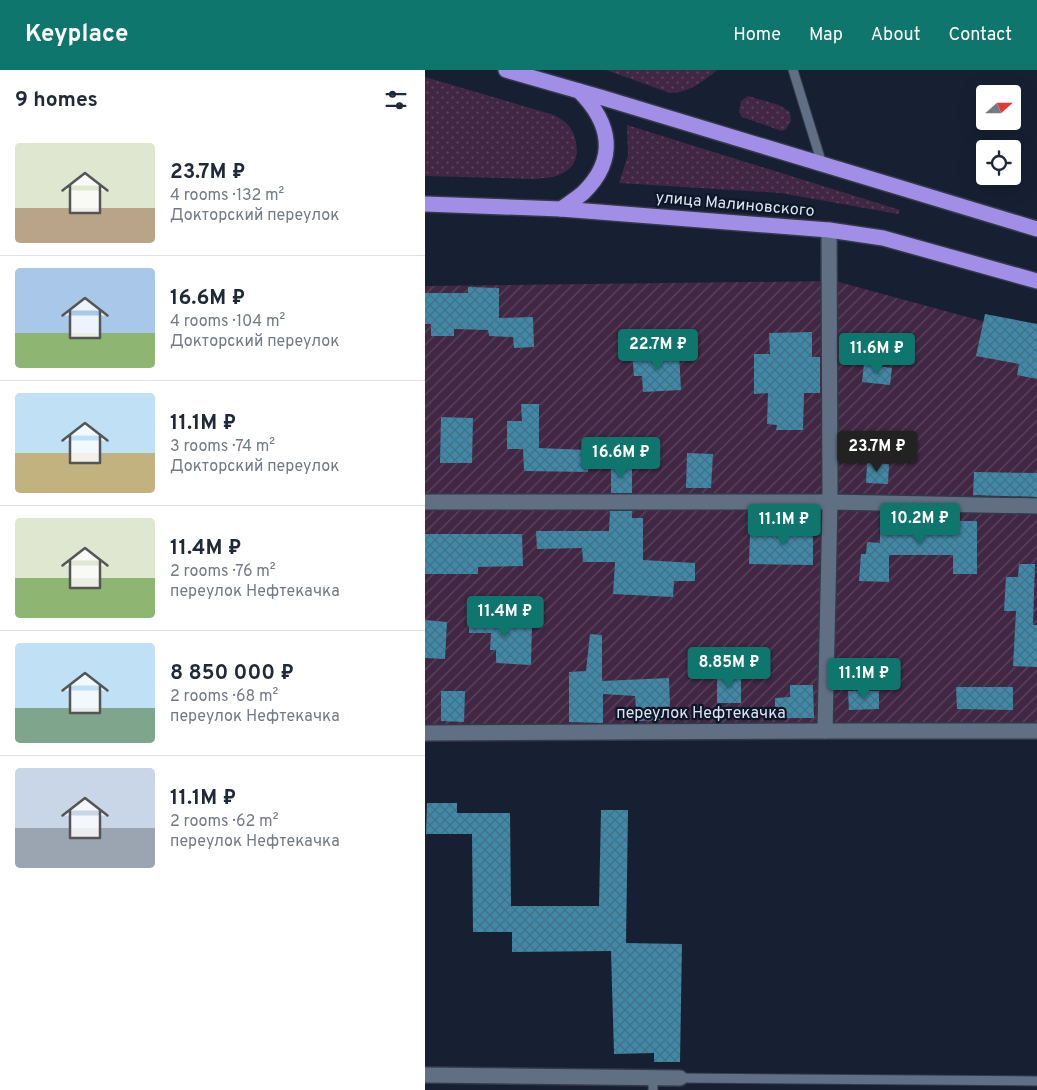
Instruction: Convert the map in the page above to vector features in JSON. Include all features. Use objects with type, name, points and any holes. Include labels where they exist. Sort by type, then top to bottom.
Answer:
[{"type":"highway","points":[[515,71],[1037,229]]},
{"type":"highway","points":[[561,209],[590,186],[603,164],[607,151],[603,124],[596,109],[578,90]]},
{"type":"highway","name":"улица Малиновского","points":[[425,204],[561,209],[829,230],[883,238],[1037,281]]},
{"type":"street","points":[[825,730],[830,502],[829,230]]},
{"type":"street","points":[[425,502],[830,502],[1037,506]]},
{"type":"street","name":"переулок Нефтекачка","points":[[425,733],[825,730],[1037,731]]},
{"type":"street","points":[[425,1075],[653,1084],[680,1078]]},
{"type":"lane","points":[[793,70],[822,164]]},
{"type":"lane","points":[[680,1078],[1037,1081]]},
{"type":"shaded area","points":[[606,70],[717,70],[689,89],[670,93]]},
{"type":"shaded area","points":[[425,77],[554,115],[566,123],[573,133],[577,145],[574,162],[563,173],[540,179],[425,176]]},
{"type":"shaded area","points":[[748,96],[779,105],[790,112],[791,121],[786,129],[782,131],[742,117],[739,112],[741,101]]},
{"type":"shaded area","points":[[627,125],[900,210],[898,214],[781,193],[619,183],[628,155]]},
{"type":"shaded area","points":[[835,281],[1037,336],[1037,738],[425,736],[425,286]]},
{"type":"building","points":[[468,287],[499,288],[499,318],[533,317],[534,347],[514,348],[513,337],[489,336],[488,330],[454,329],[454,336],[431,336],[431,324],[425,324],[425,293],[468,293]]},
{"type":"building","points":[[985,314],[1037,324],[1037,379],[1017,375],[1019,364],[976,356]]},
{"type":"building","points":[[812,332],[812,357],[820,357],[820,393],[804,393],[803,430],[776,430],[777,425],[767,424],[768,393],[754,394],[754,354],[770,354],[769,333]]},
{"type":"building","points":[[650,351],[650,356],[679,354],[681,390],[643,392],[642,376],[634,376],[632,352]]},
{"type":"building","points":[[864,364],[892,368],[890,385],[862,382]]},
{"type":"building","points":[[521,404],[539,404],[539,448],[588,450],[588,472],[524,471],[523,449],[507,449],[507,421],[522,421]]},
{"type":"building","points":[[441,417],[473,418],[472,463],[440,463]]},
{"type":"building","points":[[687,453],[713,454],[711,488],[686,488]]},
{"type":"building","points":[[867,463],[889,464],[888,484],[866,483]]},
{"type":"building","points":[[611,465],[632,465],[632,493],[611,493]]},
{"type":"building","points":[[974,472],[1037,473],[1037,497],[973,495]]},
{"type":"building","points":[[610,511],[632,511],[632,518],[643,518],[643,560],[695,563],[695,581],[674,581],[673,597],[613,594],[615,562],[583,562],[582,548],[537,549],[536,531],[609,531]]},
{"type":"building","points":[[880,513],[901,513],[901,521],[977,521],[977,574],[953,574],[953,555],[889,555],[889,582],[859,581],[861,554],[866,554],[867,542],[880,543]]},
{"type":"building","points":[[783,522],[813,523],[813,565],[749,564],[750,534],[783,535]]},
{"type":"building","points":[[425,534],[522,534],[523,566],[478,567],[478,574],[425,574]]},
{"type":"building","points":[[1019,564],[1035,564],[1033,625],[1037,625],[1037,667],[1013,666],[1016,611],[1004,611],[1006,577],[1018,577]]},
{"type":"building","points":[[469,613],[501,613],[501,623],[532,624],[531,665],[496,663],[496,650],[490,650],[491,633],[469,633]]},
{"type":"building","points":[[425,620],[447,622],[445,659],[425,658]]},
{"type":"building","points":[[590,634],[602,635],[602,681],[669,678],[670,707],[659,708],[660,720],[637,721],[635,696],[603,694],[603,723],[569,722],[569,672],[586,671]]},
{"type":"building","points":[[717,675],[741,675],[741,703],[717,703]]},
{"type":"building","points":[[790,685],[813,685],[814,718],[775,718],[775,698],[790,697]]},
{"type":"building","points":[[956,687],[1013,687],[1013,710],[957,709]]},
{"type":"building","points":[[441,691],[465,691],[464,722],[441,721]]},
{"type":"building","points":[[848,691],[879,691],[879,709],[849,710]]},
{"type":"building","points":[[427,803],[457,803],[457,813],[510,813],[511,906],[599,906],[601,810],[628,810],[626,943],[682,944],[680,1062],[654,1062],[654,1053],[614,1054],[611,951],[512,952],[512,932],[473,932],[472,834],[426,834]]}]
